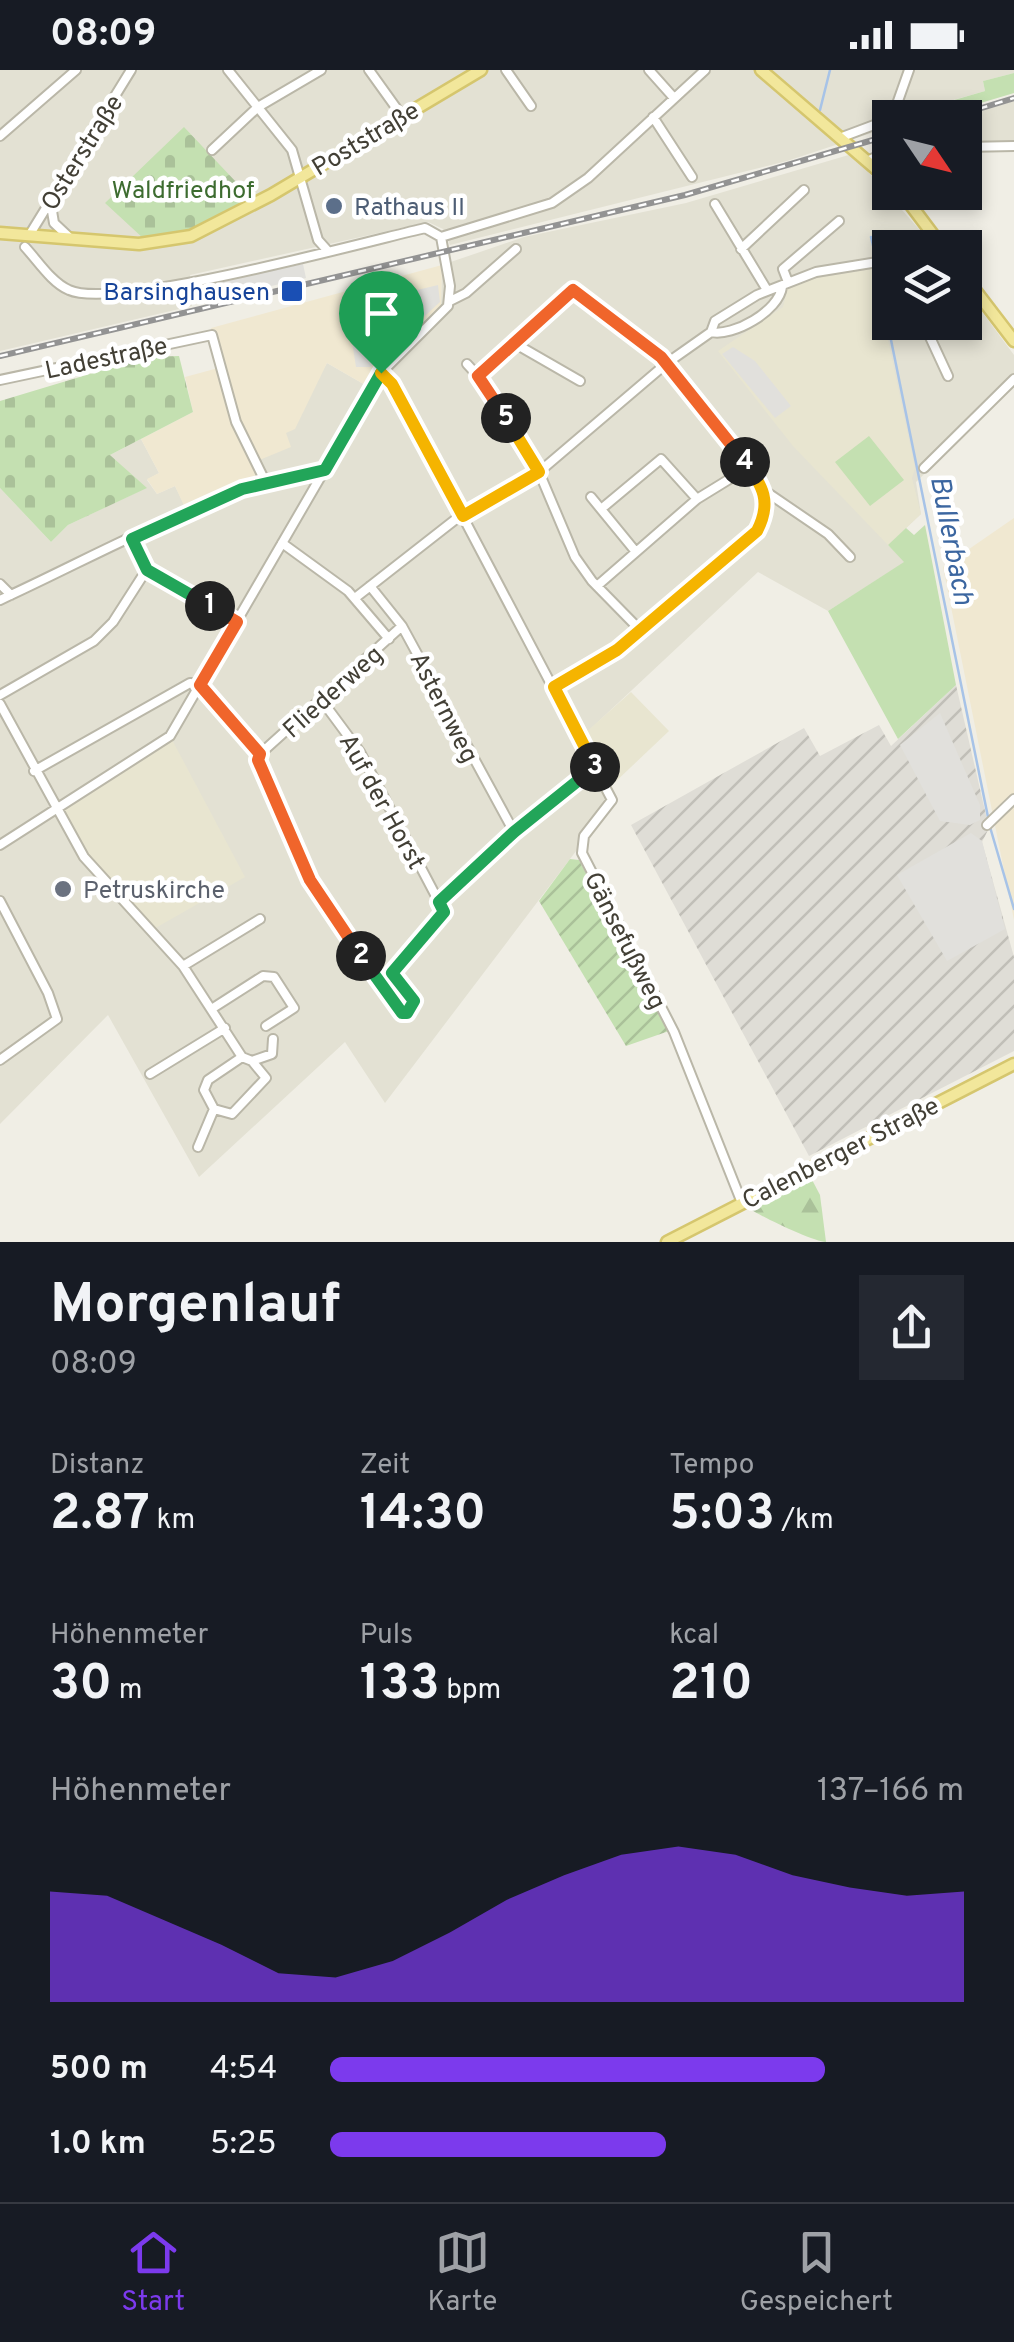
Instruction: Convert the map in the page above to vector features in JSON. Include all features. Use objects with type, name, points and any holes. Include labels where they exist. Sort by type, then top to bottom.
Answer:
[{"type":"main road","name":"Poststraße","points":[[0,233],[139,244],[191,236],[302,176],[480,70]]},
{"type":"main road","points":[[760,70],[872,163]]},
{"type":"main road","points":[[914,210],[929,230]]},
{"type":"main road","points":[[982,299],[1014,341]]},
{"type":"main road","name":"Calenberger Straße","points":[[667,1242],[738,1194],[1014,1064]]},
{"type":"street","points":[[0,136],[76,70]]},
{"type":"street","name":"Osterstraße","points":[[30,234],[132,70]]},
{"type":"street","points":[[228,70],[292,150],[318,240],[329,251]]},
{"type":"street","points":[[212,150],[258,106],[320,70]]},
{"type":"street","points":[[369,70],[402,116]]},
{"type":"street","points":[[506,70],[531,106]]},
{"type":"street","points":[[649,70],[674,98]]},
{"type":"street","points":[[25,248],[66,289],[78,292],[180,284],[425,228],[441,236],[552,203],[577,187],[705,70]]},
{"type":"street","points":[[898,100],[909,70]]},
{"type":"street","points":[[653,117],[692,177]]},
{"type":"street","points":[[842,137],[872,125]]},
{"type":"street","points":[[982,146],[1014,146]]},
{"type":"street","points":[[741,249],[804,190]]},
{"type":"street","points":[[50,202],[54,223],[70,238]]},
{"type":"street","points":[[715,204],[768,290]]},
{"type":"street","points":[[711,332],[722,334],[774,305],[785,285],[783,270],[839,221]]},
{"type":"street","points":[[441,236],[450,301]]},
{"type":"street","points":[[0,845],[170,736],[381,373],[450,301],[466,294],[516,249]]},
{"type":"street","points":[[355,598],[463,516],[539,472],[667,363],[711,332],[715,321],[768,290],[816,272],[872,263]]},
{"type":"street","points":[[478,376],[571,289],[667,363],[765,491],[828,534],[850,557]]},
{"type":"street","name":"Ladestraße","points":[[0,380],[212,334],[236,422],[265,481]]},
{"type":"street","points":[[931,340],[948,376]]},
{"type":"street","points":[[514,343],[580,381]]},
{"type":"street","points":[[467,364],[539,472],[575,557],[641,631]]},
{"type":"street","name":"Gänsefußweg","points":[[381,373],[392,384],[612,800],[584,836],[582,853],[674,1032],[738,1194]]},
{"type":"street","points":[[924,468],[1014,378]]},
{"type":"street","points":[[602,509],[661,459],[697,499]]},
{"type":"street","points":[[597,586],[697,499],[749,468]]},
{"type":"street","points":[[0,600],[265,481],[325,470]]},
{"type":"street","points":[[305,473],[318,481]]},
{"type":"street","points":[[554,687],[617,650],[748,541],[763,519],[765,491]]},
{"type":"street","points":[[591,496],[636,552]]},
{"type":"street","points":[[132,539],[147,570],[237,622]]},
{"type":"street","points":[[282,542],[355,598],[388,639]]},
{"type":"street","points":[[0,694],[94,641],[113,622],[147,570]]},
{"type":"street","points":[[0,584],[11,596]]},
{"type":"street","name":"Asternweg","points":[[370,586],[402,626],[514,832]]},
{"type":"street","name":"Fliederweg","points":[[260,754],[402,626]]},
{"type":"street","points":[[34,771],[190,684],[200,685],[260,754],[258,760],[310,880],[380,983],[402,1013],[407,1013],[414,1001],[392,973]]},
{"type":"street","name":"Auf der Horst","points":[[322,702],[360,752],[439,902]]},
{"type":"street","points":[[0,704],[84,857],[184,966],[247,1059],[266,1078],[232,1114],[214,1109],[204,1090],[208,1080],[247,1059],[272,1054],[273,1039]]},
{"type":"street","points":[[380,983],[444,912],[439,902],[514,832],[596,768]]},
{"type":"street","points":[[987,825],[1014,800]]},
{"type":"street","points":[[0,902],[57,1019],[1,1058]]},
{"type":"street","points":[[184,966],[260,920]]},
{"type":"street","points":[[213,1008],[263,976],[274,978],[294,1008],[266,1026]]},
{"type":"street","points":[[150,1074],[225,1028]]},
{"type":"street","points":[[198,1147],[214,1109]]},
{"type":"shaded area","points":[[0,70],[1014,70],[983,81],[985,91],[953,100],[872,100],[872,133],[787,161],[450,245],[443,229],[428,222],[190,275],[192,306],[0,351]]},
{"type":"shaded area","points":[[1014,101],[1014,145],[982,145],[982,111]]},
{"type":"shaded area","points":[[852,154],[872,176],[872,210],[902,210],[920,230],[872,230],[872,340],[982,340],[982,312],[1014,355],[1014,387],[916,482],[921,514],[888,545],[905,562],[828,611],[758,572],[585,734],[617,797],[385,1103],[345,1042],[199,1177],[108,1015],[0,1124],[0,488],[51,542],[68,525],[146,488],[110,455],[141,439],[159,473],[147,480],[157,494],[175,486],[187,510],[259,480],[252,463],[285,433],[327,363],[367,386],[380,362],[441,305],[442,265],[524,237],[686,203]]},
{"type":"shaded area","points":[[303,264],[306,278],[197,303],[193,287]]},
{"type":"shaded area","points":[[442,265],[441,305],[380,362],[367,386],[327,363],[295,429],[286,433],[291,447],[252,463],[259,480],[186,510],[175,486],[157,494],[147,479],[159,473],[141,439],[193,412],[185,377],[222,367],[211,328]]},
{"type":"shaded area","points":[[872,269],[872,340],[888,340],[921,514],[888,545],[793,446],[718,351],[783,307],[788,287],[827,275]]},
{"type":"shaded area","points":[[438,285],[440,302],[370,367],[356,367],[348,316],[360,304]]},
{"type":"shaded area","points":[[733,347],[755,361],[791,406],[775,418],[722,354]]},
{"type":"shaded area","points":[[1014,518],[1014,920],[943,567]]},
{"type":"shaded area","points":[[956,685],[989,828],[982,842],[1014,957],[1014,1051],[809,1156],[631,825],[804,728],[820,756],[879,725],[891,746]]},
{"type":"shaded area","points":[[631,692],[669,731],[611,786],[584,734]]},
{"type":"shaded area","points":[[940,713],[980,805],[980,820],[970,825],[940,821],[900,745]]},
{"type":"shaded area","points":[[170,736],[245,877],[152,930],[107,886],[56,809]]},
{"type":"shaded area","points":[[971,833],[982,841],[1005,929],[947,961],[897,875]]},
{"type":"green space","points":[[1014,73],[1014,93],[982,103],[954,100],[985,91],[983,81]]},
{"type":"green space","name":"Waldfriedhof","points":[[184,127],[254,201],[197,230],[144,239],[105,203]]},
{"type":"green space","points":[[179,356],[193,412],[110,455],[147,488],[68,525],[51,542],[0,488],[0,401],[146,357]]},
{"type":"green space","points":[[869,436],[904,480],[870,506],[835,462]]},
{"type":"green space","points":[[925,525],[956,685],[898,739],[828,611],[904,562],[888,545],[906,528],[914,535]]},
{"type":"green space","points":[[570,859],[579,860],[669,1031],[626,1046],[539,901]]},
{"type":"green space","points":[[809,1174],[820,1195],[826,1242],[800,1234],[750,1209],[751,1204]]},
{"type":"waterway","name":"Bullerbach","points":[[820,110],[830,70]]},
{"type":"waterway","name":"Bullerbach","points":[[871,237],[872,241]]},
{"type":"waterway","name":"Bullerbach","points":[[891,340],[988,817]]},
{"type":"waterway","name":"Bullerbach","points":[[990,827],[1014,909]]},
{"type":"railway","points":[[982,108],[1014,98]]},
{"type":"railway","points":[[0,356],[685,195],[872,140]]},
{"type":"place","name":"Rathaus II","points":[[334,206]]},
{"type":"place","name":"Barsinghausen","points":[[292,291]]},
{"type":"place","name":"Petruskirche","points":[[63,889]]},
{"type":"route","points":[[573,290],[667,363],[765,491],[766,506],[757,531],[748,541],[617,650],[554,687],[596,768],[514,832],[439,902],[444,912],[392,973],[414,1001],[407,1013],[402,1013],[380,983],[310,880],[258,760],[260,754],[200,685],[237,622],[147,570],[132,539],[242,489],[293,474],[325,470],[381,373],[392,384],[463,516],[471,513],[539,472],[478,376],[573,290]]}]
